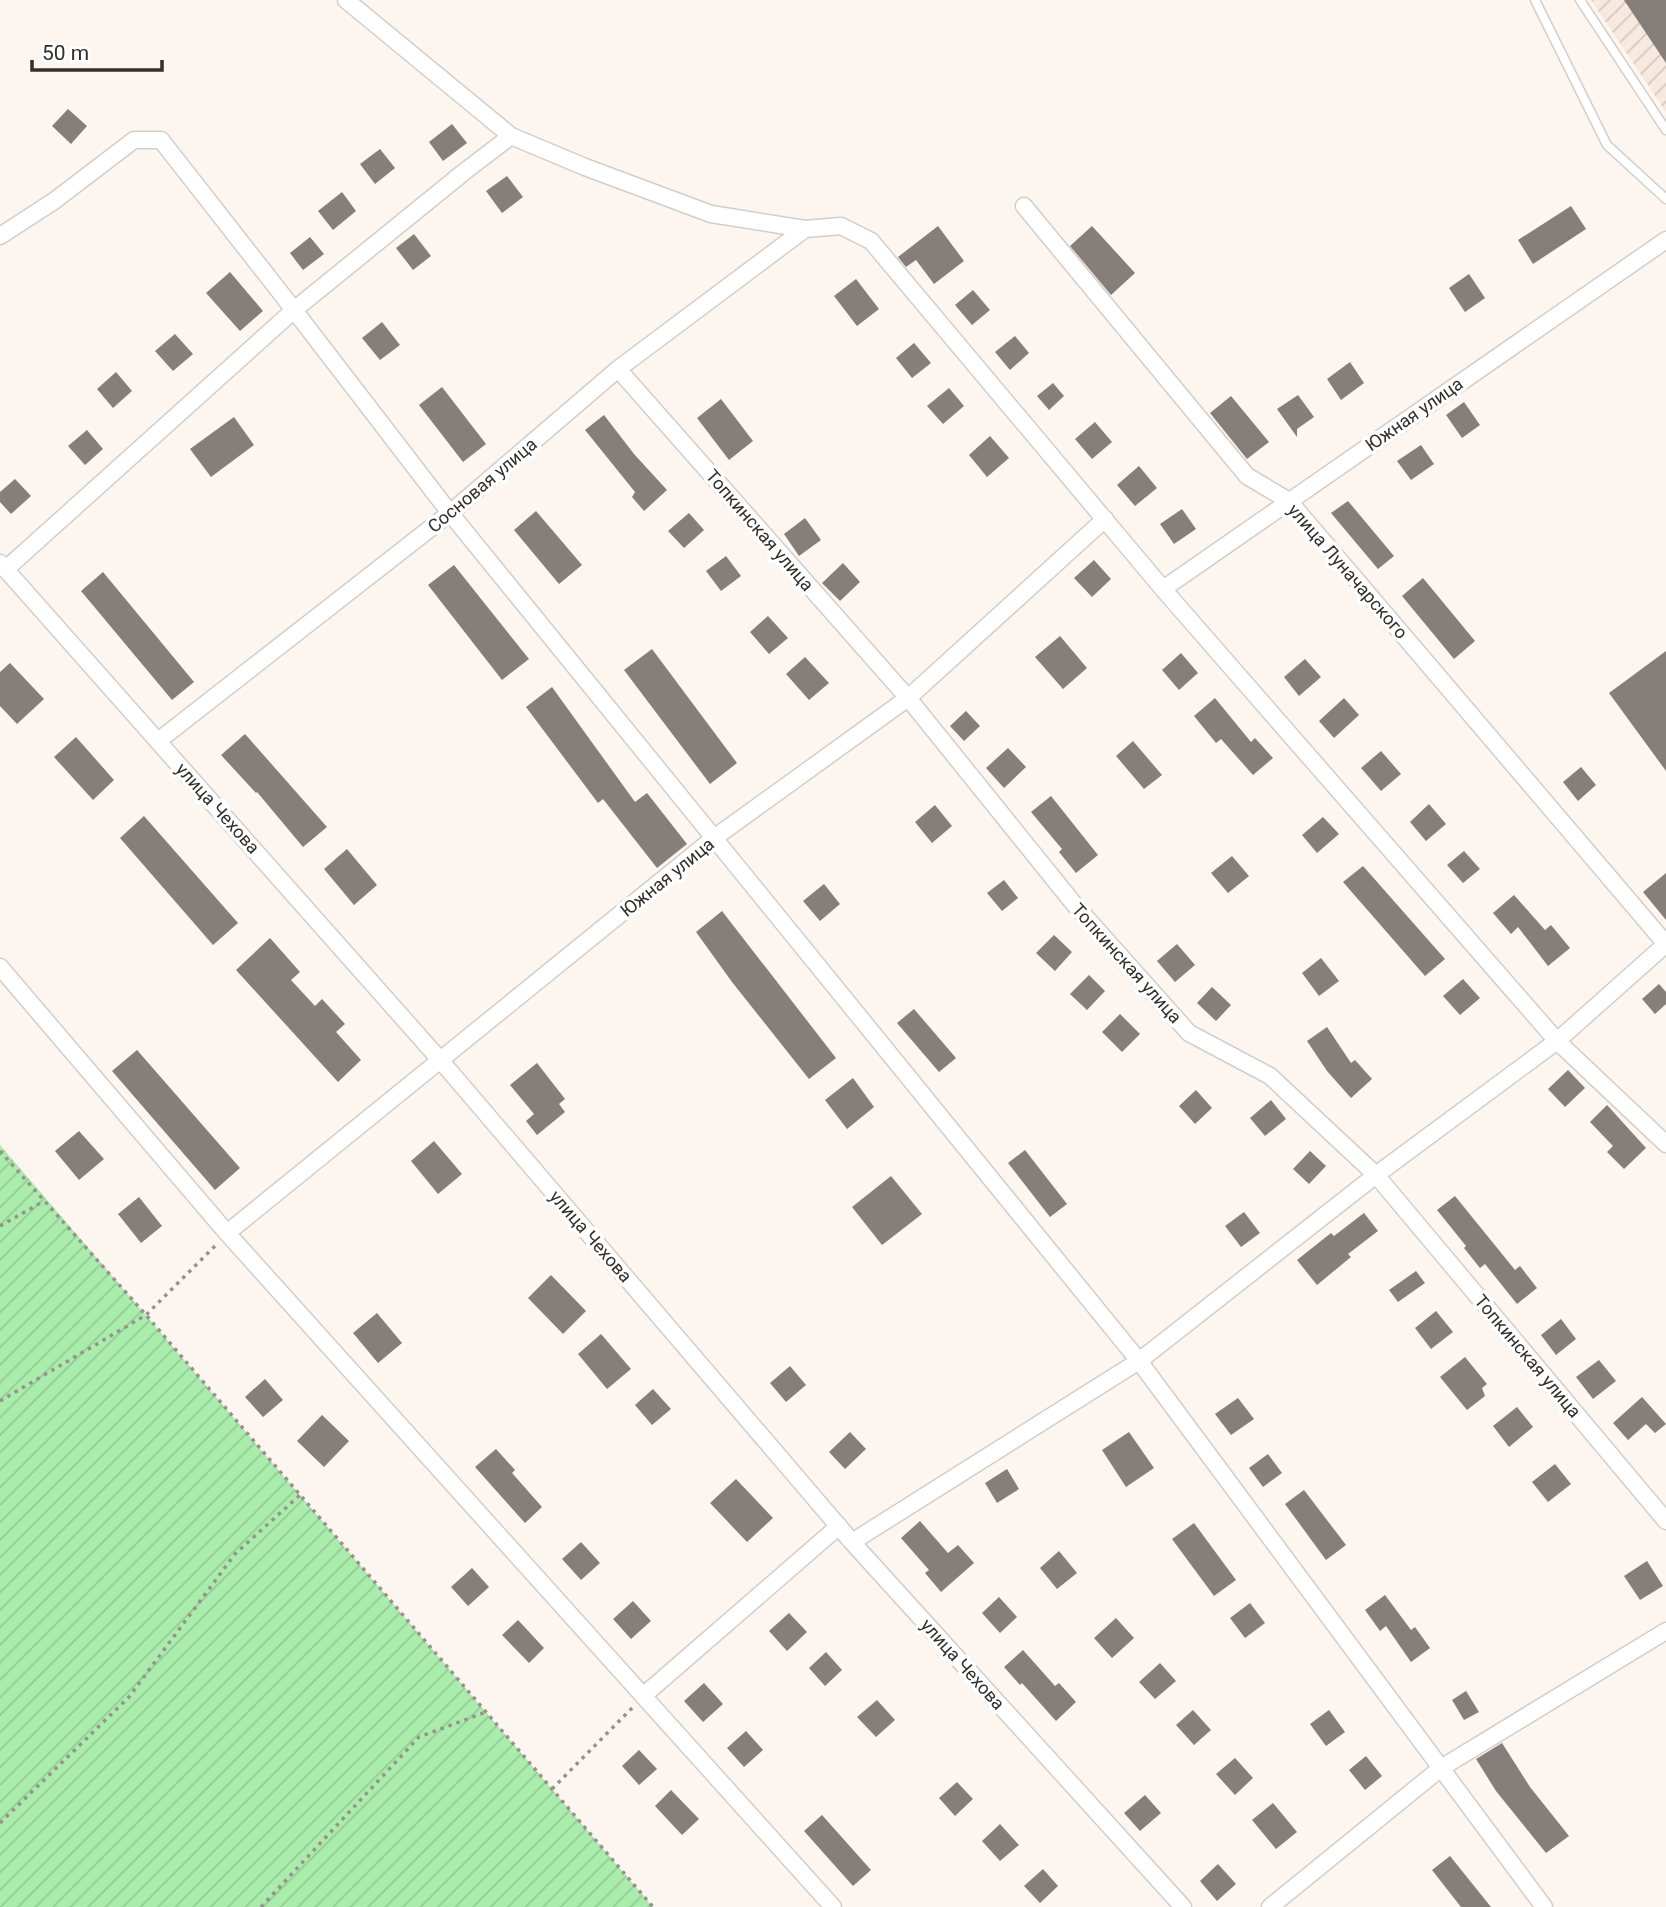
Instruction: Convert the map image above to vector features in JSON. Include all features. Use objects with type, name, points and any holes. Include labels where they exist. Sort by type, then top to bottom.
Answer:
[{"type":"street","points":[[346,0],[511,136],[711,214],[805,229],[841,226],[871,241],[1163,589],[1557,1041],[1666,1144]]},
{"type":"street","points":[[3,566],[294,310],[511,136]]},
{"type":"street","points":[[0,236],[54,201],[134,140],[161,140],[450,513],[1139,1361],[1544,1907]]},
{"type":"street","name":"улица Луначарского","points":[[1024,206],[1247,476],[1289,500],[1666,944]]},
{"type":"street","name":"Сосновая улица","points":[[158,741],[450,513],[618,369],[805,229]]},
{"type":"street","name":"Южная улица","points":[[1163,589],[1666,240]]},
{"type":"street","name":"Топкинская улица","points":[[618,369],[908,698],[1074,904],[1189,1033],[1270,1076],[1376,1175],[1666,1521]]},
{"type":"street","name":"Южная улица","points":[[227,1233],[714,838],[908,698],[1105,519]]},
{"type":"street","name":"улица Чехова","points":[[3,566],[441,1061],[852,1542],[1183,1907]]},
{"type":"street","points":[[852,1542],[1139,1361],[1376,1175],[1557,1041],[1666,944]]},
{"type":"street","points":[[0,967],[227,1233],[833,1907]]},
{"type":"street","points":[[643,1696],[839,1526]]},
{"type":"street","points":[[1270,1907],[1441,1768],[1666,1631]]},
{"type":"lane","points":[[1535,0],[1606,145],[1666,199]]},
{"type":"lane","points":[[1580,0],[1666,130]]},
{"type":"path","points":[[0,1151],[146,1315],[653,1907]]},
{"type":"path","points":[[0,1226],[44,1201]]},
{"type":"path","points":[[0,1401],[146,1315],[227,1233]]},
{"type":"path","points":[[0,1823],[129,1698],[235,1554],[300,1495]]},
{"type":"path","points":[[552,1789],[643,1696]]},
{"type":"path","points":[[261,1907],[419,1737],[485,1712]]},
{"type":"shaded area","points":[[1591,0],[1666,0],[1666,112]]},
{"type":"green space","points":[[0,1145],[653,1907],[0,1907]]},
{"type":"building","points":[[1624,0],[1666,0],[1666,63]]},
{"type":"building","points":[[68,109],[87,126],[71,144],[52,126]]},
{"type":"building","points":[[452,124],[467,143],[443,161],[429,142]]},
{"type":"building","points":[[380,149],[395,168],[375,184],[360,164]]},
{"type":"building","points":[[507,176],[523,197],[502,213],[486,191]]},
{"type":"building","points":[[342,192],[356,211],[333,230],[318,211]]},
{"type":"building","points":[[1571,206],[1586,229],[1533,264],[1518,240]]},
{"type":"building","points":[[938,226],[964,261],[934,284],[916,260],[906,267],[898,257]]},
{"type":"building","points":[[1092,226],[1135,273],[1111,295],[1070,246]]},
{"type":"building","points":[[414,234],[431,256],[413,270],[396,248]]},
{"type":"building","points":[[310,237],[324,254],[303,270],[290,253]]},
{"type":"building","points":[[230,272],[263,311],[240,331],[206,293]]},
{"type":"building","points":[[1469,274],[1485,298],[1465,312],[1449,288]]},
{"type":"building","points":[[856,279],[879,309],[857,326],[834,296]]},
{"type":"building","points":[[973,290],[990,310],[972,325],[955,305]]},
{"type":"building","points":[[382,322],[400,345],[380,360],[362,338]]},
{"type":"building","points":[[175,334],[193,354],[173,371],[155,351]]},
{"type":"building","points":[[1015,336],[1029,353],[1010,370],[995,352]]},
{"type":"building","points":[[914,343],[931,363],[912,378],[896,358]]},
{"type":"building","points":[[1350,362],[1364,383],[1341,400],[1327,379]]},
{"type":"building","points":[[116,372],[132,391],[113,408],[97,389]]},
{"type":"building","points":[[1053,383],[1064,396],[1049,410],[1037,396]]},
{"type":"building","points":[[442,387],[486,444],[463,462],[419,405]]},
{"type":"building","points":[[949,388],[964,406],[943,424],[927,406]]},
{"type":"building","points":[[1298,395],[1314,417],[1297,429],[1297,437],[1277,409]]},
{"type":"building","points":[[1231,396],[1269,442],[1247,459],[1210,413]]},
{"type":"building","points":[[721,399],[753,441],[729,460],[697,418]]},
{"type":"building","points":[[1464,402],[1480,425],[1462,438],[1446,415]]},
{"type":"building","points":[[604,415],[634,454],[667,490],[644,511],[632,497],[635,492],[585,430]]},
{"type":"building","points":[[234,417],[254,445],[211,477],[190,449]]},
{"type":"building","points":[[1095,422],[1112,442],[1092,459],[1075,439]]},
{"type":"building","points":[[87,430],[103,449],[85,465],[68,446]]},
{"type":"building","points":[[990,436],[1009,458],[987,477],[969,455]]},
{"type":"building","points":[[1421,445],[1434,464],[1411,480],[1397,461]]},
{"type":"building","points":[[1139,466],[1157,488],[1135,506],[1117,485]]},
{"type":"building","points":[[15,479],[31,496],[11,514],[0,502],[0,492]]},
{"type":"building","points":[[1348,501],[1394,556],[1378,569],[1331,513]]},
{"type":"building","points":[[1182,509],[1196,529],[1174,544],[1160,524]]},
{"type":"building","points":[[536,511],[582,565],[559,584],[514,530]]},
{"type":"building","points":[[689,513],[704,530],[684,548],[668,531]]},
{"type":"building","points":[[805,518],[821,540],[799,556],[784,534]]},
{"type":"building","points":[[726,556],[741,576],[721,591],[706,571]]},
{"type":"building","points":[[1094,560],[1111,579],[1092,597],[1074,578]]},
{"type":"building","points":[[843,563],[860,582],[840,601],[822,583]]},
{"type":"building","points":[[454,565],[529,659],[502,680],[428,585]]},
{"type":"building","points":[[103,572],[194,682],[172,700],[81,591]]},
{"type":"building","points":[[1423,578],[1475,641],[1454,659],[1402,596]]},
{"type":"building","points":[[768,616],[788,638],[769,654],[750,632]]},
{"type":"building","points":[[1060,636],[1087,668],[1063,689],[1035,657]]},
{"type":"building","points":[[652,649],[737,763],[710,784],[624,670]]},
{"type":"building","points":[[1666,651],[1666,771],[1609,693]]},
{"type":"building","points":[[1181,653],[1198,673],[1179,690],[1162,670]]},
{"type":"building","points":[[805,657],[829,683],[809,700],[786,674]]},
{"type":"building","points":[[1305,659],[1321,677],[1299,696],[1284,677]]},
{"type":"building","points":[[10,663],[44,699],[17,724],[0,706],[0,672]]},
{"type":"building","points":[[552,687],[635,802],[647,793],[687,844],[657,868],[603,799],[598,803],[526,707]]},
{"type":"building","points":[[1215,698],[1251,742],[1255,738],[1273,758],[1253,775],[1221,739],[1216,743],[1194,716]]},
{"type":"building","points":[[1344,698],[1359,715],[1334,738],[1319,721]]},
{"type":"building","points":[[966,711],[980,726],[964,741],[950,726]]},
{"type":"building","points":[[245,734],[327,827],[303,847],[257,792],[221,755]]},
{"type":"building","points":[[76,737],[114,780],[93,800],[54,757]]},
{"type":"building","points":[[1133,741],[1162,775],[1144,789],[1116,756]]},
{"type":"building","points":[[1008,748],[1026,767],[1004,788],[986,768]]},
{"type":"building","points":[[1381,751],[1401,774],[1381,791],[1361,768]]},
{"type":"building","points":[[1581,767],[1596,785],[1578,801],[1563,782]]},
{"type":"building","points":[[1051,796],[1098,855],[1076,873],[1059,852],[1062,849],[1031,812]]},
{"type":"building","points":[[1429,804],[1446,824],[1426,841],[1410,822]]},
{"type":"building","points":[[935,805],[952,826],[932,843],[915,822]]},
{"type":"building","points":[[144,816],[238,923],[213,945],[120,838]]},
{"type":"building","points":[[1323,817],[1339,834],[1317,853],[1302,835]]},
{"type":"building","points":[[347,849],[377,885],[354,905],[324,869]]},
{"type":"building","points":[[1464,851],[1480,869],[1463,883],[1447,865]]},
{"type":"building","points":[[1232,856],[1249,876],[1228,893],[1211,873]]},
{"type":"building","points":[[1363,866],[1445,959],[1425,976],[1343,882]]},
{"type":"building","points":[[1666,873],[1666,920],[1643,892]]},
{"type":"building","points":[[1004,880],[1018,898],[1002,911],[987,893]]},
{"type":"building","points":[[824,884],[840,904],[820,921],[803,901]]},
{"type":"building","points":[[1514,895],[1545,930],[1551,925],[1570,948],[1548,966],[1518,927],[1511,934],[1493,913]]},
{"type":"building","points":[[722,911],[836,1058],[809,1079],[696,932]]},
{"type":"building","points":[[1054,935],[1072,952],[1055,971],[1036,953]]},
{"type":"building","points":[[270,938],[300,972],[291,980],[315,1006],[322,999],[345,1024],[336,1032],[361,1060],[338,1082],[236,970]]},
{"type":"building","points":[[1177,944],[1195,965],[1175,982],[1157,961]]},
{"type":"building","points":[[1321,958],[1339,981],[1319,996],[1302,973]]},
{"type":"building","points":[[1089,975],[1105,991],[1087,1010],[1070,994]]},
{"type":"building","points":[[1463,979],[1480,998],[1460,1015],[1443,996]]},
{"type":"building","points":[[1659,984],[1666,992],[1666,1004],[1655,1014],[1642,999]]},
{"type":"building","points":[[1212,987],[1231,1005],[1216,1021],[1197,1003]]},
{"type":"building","points":[[914,1009],[956,1058],[939,1072],[897,1023]]},
{"type":"building","points":[[1120,1014],[1140,1034],[1122,1052],[1102,1032]]},
{"type":"building","points":[[1327,1027],[1351,1063],[1355,1060],[1372,1079],[1351,1098],[1327,1071],[1307,1041]]},
{"type":"building","points":[[137,1050],[240,1168],[215,1190],[112,1071]]},
{"type":"building","points":[[537,1063],[565,1099],[559,1104],[565,1112],[537,1135],[526,1121],[534,1114],[510,1085]]},
{"type":"building","points":[[1568,1070],[1585,1088],[1565,1107],[1548,1089]]},
{"type":"building","points":[[853,1078],[874,1107],[847,1129],[825,1100]]},
{"type":"building","points":[[1196,1090],[1212,1108],[1195,1124],[1179,1106]]},
{"type":"building","points":[[1271,1100],[1286,1119],[1265,1136],[1250,1118]]},
{"type":"building","points":[[1607,1105],[1646,1148],[1624,1169],[1607,1152],[1613,1146],[1590,1122]]},
{"type":"building","points":[[79,1131],[104,1159],[79,1180],[55,1151]]},
{"type":"building","points":[[434,1141],[462,1174],[438,1194],[411,1161]]},
{"type":"building","points":[[1025,1150],[1067,1204],[1050,1217],[1008,1163]]},
{"type":"building","points":[[1310,1151],[1326,1166],[1309,1184],[1293,1169]]},
{"type":"building","points":[[891,1176],[922,1214],[882,1245],[852,1207]]},
{"type":"building","points":[[1455,1196],[1515,1270],[1520,1266],[1537,1288],[1517,1304],[1485,1264],[1480,1268],[1437,1210]]},
{"type":"building","points":[[139,1197],[162,1226],[141,1243],[118,1214]]},
{"type":"building","points":[[1244,1212],[1260,1233],[1241,1247],[1225,1226]]},
{"type":"building","points":[[1364,1213],[1378,1231],[1348,1254],[1351,1257],[1317,1285],[1297,1260],[1331,1233],[1334,1236]]},
{"type":"building","points":[[1416,1271],[1425,1283],[1398,1302],[1389,1290]]},
{"type":"building","points":[[551,1275],[586,1311],[563,1334],[528,1298]]},
{"type":"building","points":[[1436,1311],[1453,1332],[1431,1349],[1415,1328]]},
{"type":"building","points":[[377,1313],[402,1343],[378,1363],[353,1333]]},
{"type":"building","points":[[1561,1319],[1576,1339],[1556,1355],[1541,1335]]},
{"type":"building","points":[[601,1334],[631,1369],[607,1389],[578,1354]]},
{"type":"building","points":[[1465,1357],[1487,1384],[1482,1388],[1485,1396],[1467,1410],[1440,1377]]},
{"type":"building","points":[[1599,1360],[1616,1381],[1593,1399],[1576,1377]]},
{"type":"building","points":[[790,1366],[806,1385],[786,1402],[770,1383]]},
{"type":"building","points":[[265,1379],[283,1400],[263,1417],[245,1397]]},
{"type":"building","points":[[653,1389],[671,1409],[652,1425],[635,1405]]},
{"type":"building","points":[[1642,1397],[1666,1424],[1655,1433],[1646,1424],[1628,1440],[1613,1423]]},
{"type":"building","points":[[1238,1398],[1254,1419],[1231,1435],[1215,1414]]},
{"type":"building","points":[[1517,1407],[1533,1427],[1509,1447],[1493,1426]]},
{"type":"building","points":[[322,1415],[349,1441],[324,1467],[297,1441]]},
{"type":"building","points":[[850,1432],[866,1449],[845,1469],[829,1452]]},
{"type":"building","points":[[1129,1432],[1154,1468],[1126,1487],[1102,1450]]},
{"type":"building","points":[[496,1449],[515,1470],[512,1473],[542,1507],[525,1523],[475,1467]]},
{"type":"building","points":[[1268,1454],[1282,1473],[1263,1487],[1249,1468]]},
{"type":"building","points":[[1555,1464],[1571,1484],[1548,1502],[1532,1482]]},
{"type":"building","points":[[1007,1469],[1019,1489],[997,1503],[985,1483]]},
{"type":"building","points":[[736,1479],[773,1518],[747,1542],[710,1503]]},
{"type":"building","points":[[1304,1490],[1346,1545],[1326,1560],[1285,1504]]},
{"type":"building","points":[[920,1521],[948,1553],[958,1545],[974,1563],[941,1592],[925,1573],[929,1570],[901,1538]]},
{"type":"building","points":[[1194,1523],[1236,1580],[1214,1596],[1172,1539]]},
{"type":"building","points":[[581,1542],[600,1563],[581,1580],[562,1559]]},
{"type":"building","points":[[1059,1551],[1077,1573],[1057,1589],[1040,1568]]},
{"type":"building","points":[[1647,1561],[1663,1586],[1640,1600],[1624,1576]]},
{"type":"building","points":[[472,1568],[489,1587],[468,1606],[451,1587]]},
{"type":"building","points":[[1385,1595],[1411,1630],[1415,1627],[1430,1648],[1411,1662],[1386,1626],[1380,1631],[1365,1610]]},
{"type":"building","points":[[999,1597],[1017,1617],[1000,1633],[982,1613]]},
{"type":"building","points":[[633,1601],[651,1621],[631,1639],[613,1619]]},
{"type":"building","points":[[1250,1603],[1265,1623],[1245,1638],[1230,1618]]},
{"type":"building","points":[[789,1613],[807,1632],[787,1651],[769,1631]]},
{"type":"building","points":[[1116,1618],[1134,1638],[1112,1658],[1094,1638]]},
{"type":"building","points":[[518,1620],[544,1648],[529,1663],[502,1635]]},
{"type":"building","points":[[1023,1650],[1055,1686],[1059,1683],[1076,1702],[1056,1721],[1004,1667]]},
{"type":"building","points":[[826,1652],[842,1670],[825,1686],[809,1668]]},
{"type":"building","points":[[1160,1663],[1176,1681],[1155,1699],[1139,1682]]},
{"type":"building","points":[[704,1683],[723,1704],[703,1722],[684,1701]]},
{"type":"building","points":[[1466,1691],[1479,1712],[1464,1720],[1452,1700]]},
{"type":"building","points":[[877,1700],[895,1720],[876,1737],[857,1717]]},
{"type":"building","points":[[1193,1710],[1211,1730],[1194,1745],[1176,1725]]},
{"type":"building","points":[[1329,1710],[1345,1732],[1326,1746],[1310,1724]]},
{"type":"building","points":[[746,1731],[763,1750],[744,1767],[727,1748]]},
{"type":"building","points":[[1502,1743],[1530,1787],[1569,1836],[1546,1853],[1496,1791],[1476,1759]]},
{"type":"building","points":[[639,1750],[657,1769],[639,1785],[622,1766]]},
{"type":"building","points":[[1366,1756],[1382,1776],[1365,1790],[1349,1770]]},
{"type":"building","points":[[1235,1758],[1253,1778],[1235,1795],[1216,1774]]},
{"type":"building","points":[[957,1782],[973,1799],[955,1816],[939,1798]]},
{"type":"building","points":[[671,1790],[699,1819],[682,1835],[655,1806]]},
{"type":"building","points":[[1145,1795],[1161,1813],[1140,1831],[1124,1813]]},
{"type":"building","points":[[1273,1803],[1297,1832],[1276,1849],[1252,1820]]},
{"type":"building","points":[[822,1815],[871,1870],[853,1886],[804,1831]]},
{"type":"building","points":[[1000,1824],[1019,1845],[1000,1861],[982,1841]]},
{"type":"building","points":[[1450,1856],[1491,1907],[1461,1907],[1432,1870]]},
{"type":"building","points":[[1218,1864],[1236,1884],[1217,1901],[1200,1881]]},
{"type":"building","points":[[1043,1869],[1058,1886],[1040,1903],[1024,1886]]}]
